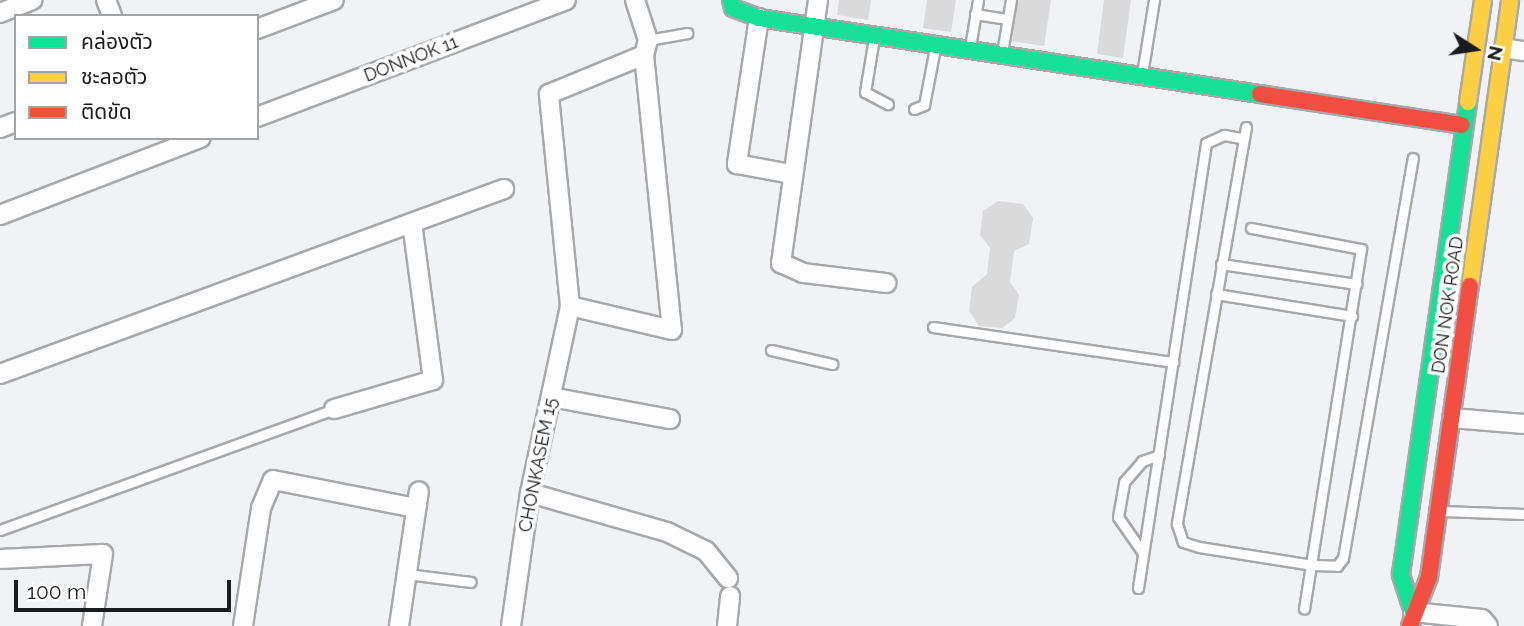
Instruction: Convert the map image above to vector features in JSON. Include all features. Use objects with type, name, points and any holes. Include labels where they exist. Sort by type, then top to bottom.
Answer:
[{"type":"main road","points":[[732,0],[733,8],[759,18],[935,46],[1142,74],[1462,125]]},
{"type":"main road","name":"DON NOK ROAD","points":[[1411,619],[1401,574],[1462,125],[1483,0]]},
{"type":"main road","name":"DON NOK ROAD","points":[[1411,619],[1429,577],[1504,48],[1514,7]]},
{"type":"street","points":[[0,13],[33,0]]},
{"type":"street","points":[[259,28],[334,0]]},
{"type":"street","name":"DONNOK 11","points":[[259,116],[566,0]]},
{"type":"street","points":[[570,306],[672,330],[646,48],[635,0]]},
{"type":"street","points":[[818,0],[778,248],[786,269],[886,283]]},
{"type":"street","points":[[759,18],[737,163],[791,174]]},
{"type":"street","name":"CHONKASEM 15","points":[[512,626],[530,493],[570,306],[549,94],[646,48]]},
{"type":"street","points":[[1504,48],[1524,51]]},
{"type":"street","points":[[0,215],[196,140]]},
{"type":"street","points":[[0,374],[504,189]]},
{"type":"street","points":[[334,409],[433,380],[412,223]]},
{"type":"street","points":[[551,397],[670,419]]},
{"type":"street","points":[[1451,418],[1524,424]]},
{"type":"street","points":[[243,626],[261,508],[273,480],[417,500],[399,626]]},
{"type":"street","points":[[530,493],[667,532],[706,551],[728,578]]},
{"type":"street","points":[[0,559],[103,554],[92,626]]},
{"type":"street","points":[[727,626],[730,596]]},
{"type":"street","points":[[1411,619],[1482,619],[1488,626]]},
{"type":"lane","points":[[970,51],[978,0]]},
{"type":"lane","points":[[1002,54],[1011,0]]},
{"type":"lane","points":[[1142,74],[1154,0]]},
{"type":"lane","points":[[975,14],[1008,19]]},
{"type":"lane","points":[[646,48],[687,33]]},
{"type":"lane","points":[[874,36],[865,92],[888,104]]},
{"type":"lane","points":[[914,109],[924,105],[935,46]]},
{"type":"lane","points":[[1246,127],[1241,138],[1177,524],[1183,542],[1313,565],[1337,566],[1350,545],[1413,158]]},
{"type":"lane","points":[[1138,588],[1206,143],[1224,135],[1241,138]]},
{"type":"lane","points":[[1251,228],[1354,243],[1361,249],[1304,609]]},
{"type":"lane","points":[[1221,264],[1357,284]]},
{"type":"lane","points":[[1216,294],[1352,316]]},
{"type":"lane","points":[[933,327],[1173,362]]},
{"type":"lane","points":[[771,350],[832,364]]},
{"type":"lane","points":[[0,530],[334,409]]},
{"type":"lane","points":[[1143,553],[1118,517],[1124,482],[1142,461],[1159,455]]},
{"type":"lane","points":[[1438,511],[1524,514]]},
{"type":"lane","points":[[407,574],[471,582]]},
{"type":"building","points":[[839,0],[871,0],[868,20],[837,15]]},
{"type":"building","points":[[927,0],[956,0],[951,32],[923,28]]},
{"type":"building","points":[[1018,0],[1051,0],[1044,46],[1012,41]]},
{"type":"building","points":[[1104,0],[1131,0],[1123,58],[1097,54]]},
{"type":"building","points":[[998,201],[1023,204],[1033,218],[1029,244],[1014,251],[1010,282],[1019,295],[1015,318],[1002,328],[979,326],[969,311],[972,287],[987,274],[990,248],[980,235],[983,211]]},
{"type":"traffic: fast","points":[[731,0],[733,8],[759,18],[1260,94]]},
{"type":"traffic: fast","points":[[1413,612],[1401,574],[1468,102]]},
{"type":"traffic: slow","points":[[1468,102],[1483,0]]},
{"type":"traffic: slow","points":[[1470,286],[1510,0]]},
{"type":"traffic: jam","points":[[1260,94],[1462,125]]},
{"type":"traffic: jam","points":[[1410,626],[1429,577],[1470,286]]}]
